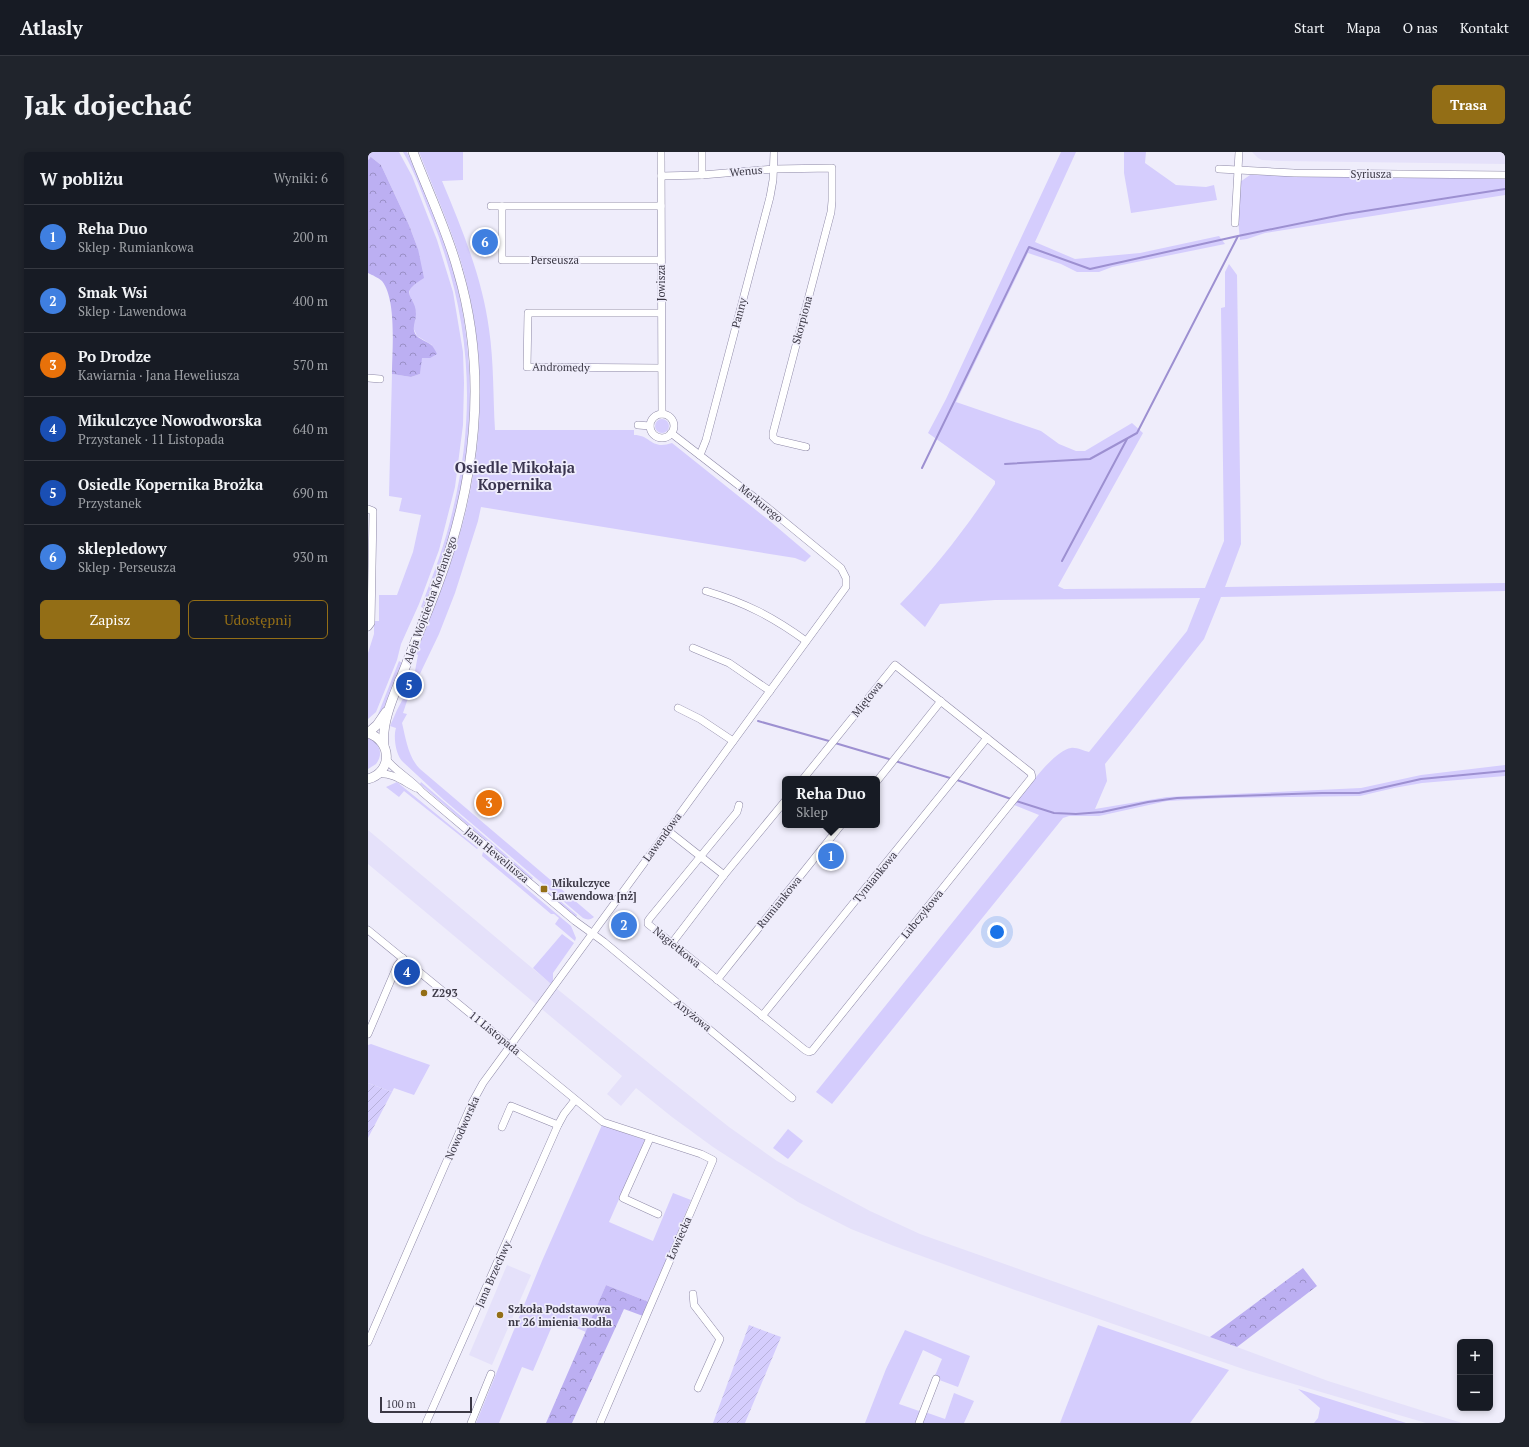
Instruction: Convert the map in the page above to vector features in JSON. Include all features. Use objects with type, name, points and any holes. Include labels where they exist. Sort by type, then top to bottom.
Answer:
[{"type":"main road","name":"Aleja Wojciecha Korfantego","points":[[386,759],[384,735],[389,707],[436,588],[454,535],[467,484],[472,453],[474,417],[475,381],[473,344],[464,292],[449,242],[412,152]]},
{"type":"main road","name":"Aleja Wojciecha Korfantego","points":[[368,733],[377,725],[389,707]]},
{"type":"main road","points":[[368,733],[378,738],[384,745]]},
{"type":"main road","points":[[371,778],[383,768],[386,759]]},
{"type":"street","name":"Jowisza","points":[[661,152],[662,414]]},
{"type":"street","points":[[702,152],[702,175]]},
{"type":"street","name":"Panny","points":[[700,455],[706,440],[770,197],[774,169],[774,152]]},
{"type":"street","points":[[1235,223],[1239,152]]},
{"type":"street","name":"Wenus","points":[[661,176],[702,175],[774,169],[832,168]]},
{"type":"street","name":"Skorpiona","points":[[806,447],[776,440],[772,433],[831,212],[832,168]]},
{"type":"street","name":"Syriusza","points":[[1219,169],[1294,173],[1505,175]]},
{"type":"street","points":[[491,206],[661,206]]},
{"type":"street","name":"Perseusza","points":[[502,206],[502,260],[661,260]]},
{"type":"street","name":"Andromedy","points":[[661,313],[528,314],[527,367],[662,368]]},
{"type":"street","points":[[368,378],[380,378]]},
{"type":"street","points":[[662,414],[666,415],[672,420],[673,424],[671,433],[665,437],[658,437],[652,432],[650,426],[652,419],[655,416],[662,414]]},
{"type":"street","points":[[638,425],[650,426]]},
{"type":"street","name":"Merkurego","points":[[671,433],[768,508],[843,570],[846,578]]},
{"type":"street","points":[[368,509],[373,511],[374,516],[371,542],[371,622],[368,627]]},
{"type":"street","name":"Lawendowa","points":[[592,934],[846,587],[846,578]]},
{"type":"street","points":[[706,591],[749,606],[774,619],[806,641]]},
{"type":"street","points":[[693,648],[729,663],[770,691]]},
{"type":"street","name":"Miętowa","points":[[805,776],[895,665],[941,701]]},
{"type":"street","points":[[880,776],[941,701]]},
{"type":"street","name":"Lubczykowa","points":[[717,980],[805,1050],[808,1052],[812,1051],[1032,777],[1031,773],[941,701]]},
{"type":"street","points":[[678,708],[700,718],[733,741]]},
{"type":"street","name":"Tymiankowa","points":[[762,1016],[987,738]]},
{"type":"street","name":"Jana Heweliusza","points":[[386,759],[396,770],[413,781],[422,792],[592,934]]},
{"type":"street","name":"Jana Heweliusza","points":[[371,778],[384,773],[392,775],[422,792]]},
{"type":"street","points":[[672,943],[724,875],[782,804]]},
{"type":"street","name":"Nagietkowa","points":[[717,980],[648,924],[648,921],[737,812],[739,805]]},
{"type":"street","name":"Rumiankowa","points":[[717,980],[839,828]]},
{"type":"street","points":[[667,830],[724,875]]},
{"type":"street","name":"11 Listopada","points":[[368,930],[603,1122]]},
{"type":"street","name":"Nowodworska","points":[[368,1342],[472,1103],[483,1082],[592,934]]},
{"type":"street","name":"Anyżowa","points":[[592,934],[690,1012],[792,1098]]},
{"type":"street","points":[[368,1034],[403,958]]},
{"type":"street","name":"Jana Brzechwy","points":[[426,1423],[558,1125],[564,1114],[575,1100]]},
{"type":"street","points":[[502,1127],[512,1106],[558,1125]]},
{"type":"street","name":"Łowiecka","points":[[600,1423],[713,1160],[701,1154],[603,1122]]},
{"type":"street","points":[[650,1138],[623,1198],[658,1214]]},
{"type":"street","points":[[693,1294],[694,1305],[720,1339],[698,1388]]},
{"type":"street","points":[[471,1423],[491,1374]]},
{"type":"street","points":[[919,1423],[936,1379]]},
{"type":"shaded area","points":[[368,152],[399,152],[412,176],[437,240],[453,292],[463,352],[464,383],[463,425],[455,487],[439,550],[419,604],[401,644],[397,660],[376,712],[368,719],[368,653],[374,634],[374,621],[379,621],[379,595],[397,595],[413,552],[421,515],[399,511],[402,498],[389,496],[392,374],[411,377],[420,374],[421,358],[432,345],[417,336],[413,327],[416,313],[409,296],[410,288],[415,283],[418,249],[409,225],[381,165],[371,157],[368,160]]},
{"type":"shaded area","points":[[403,152],[407,152],[412,163],[449,256],[460,299],[469,359],[469,420],[467,450],[462,480],[449,535],[423,608],[421,607],[447,534],[461,472],[467,399],[466,364],[462,328],[455,292],[445,257],[433,221],[412,168]]},
{"type":"shaded area","points":[[419,152],[463,152],[463,180],[442,181],[457,217],[482,291],[492,354],[495,430],[634,430],[634,435],[639,435],[658,445],[672,443],[811,556],[805,562],[795,558],[481,507],[455,593],[439,634],[407,701],[403,713],[407,714],[402,723],[406,741],[413,759],[420,769],[594,917],[590,919],[583,918],[444,800],[403,762],[396,746],[396,728],[390,726],[415,671],[418,655],[416,654],[446,576],[465,514],[473,479],[480,406],[476,334],[470,298],[452,234]]},
{"type":"shaded area","points":[[1061,152],[1076,152],[1035,242],[1075,259],[1140,253],[1219,236],[1225,244],[1112,267],[1099,272],[1077,272],[1061,264],[1028,253],[956,402],[1041,431],[1059,444],[1076,451],[1085,451],[1132,423],[1143,433],[1058,586],[1064,589],[1205,588],[1224,541],[1221,308],[1225,307],[1225,272],[1229,264],[1237,275],[1241,544],[1225,587],[1505,583],[1505,591],[1221,597],[1204,639],[1105,764],[1107,781],[1095,809],[1167,797],[1361,788],[1421,775],[1505,765],[1505,776],[1422,783],[1360,796],[1224,798],[1167,801],[1099,816],[1069,816],[1063,818],[832,1104],[816,1092],[1039,815],[1014,805],[1019,798],[1050,761],[1065,750],[1073,748],[1089,752],[1187,631],[1200,598],[995,600],[940,604],[925,627],[900,604],[926,576],[950,546],[995,484],[995,481],[928,433],[946,399]]},
{"type":"shaded area","points":[[1124,152],[1146,152],[1145,163],[1176,185],[1206,187],[1214,185],[1217,200],[1131,213],[1124,173]]},
{"type":"shaded area","points":[[1252,152],[1505,152],[1505,164],[1282,161],[1262,160]]},
{"type":"shaded area","points":[[1250,175],[1505,178],[1505,195],[1265,233],[1240,240],[1238,220],[1240,182]]},
{"type":"shaded area","points":[[659,419],[665,419],[669,423],[669,429],[665,433],[659,433],[655,429],[655,423]]},
{"type":"shaded area","points":[[399,661],[402,663],[380,718],[377,717]]},
{"type":"shaded area","points":[[371,737],[380,750],[380,756],[376,764],[368,769],[368,738]]},
{"type":"shaded area","points":[[397,782],[478,848],[477,849],[404,791],[399,797],[386,787]]},
{"type":"shaded area","points":[[421,782],[533,878],[531,880],[420,784]]},
{"type":"shaded area","points":[[368,830],[556,988],[729,1127],[777,1161],[870,1211],[920,1234],[1210,1337],[1328,1381],[1462,1423],[1426,1423],[1246,1370],[1015,1290],[894,1246],[851,1229],[798,1202],[713,1147],[636,1088],[621,1106],[607,1094],[622,1076],[368,864]]},
{"type":"shaded area","points":[[483,852],[571,926],[576,938],[575,941],[555,924],[559,918],[554,914],[551,914],[482,856]]},
{"type":"shaded area","points":[[547,890],[577,915],[576,918],[545,892]]},
{"type":"shaded area","points":[[562,934],[574,943],[553,973],[553,982],[551,984],[533,968]]},
{"type":"shaded area","points":[[371,1044],[430,1065],[414,1095],[394,1088],[392,1092],[368,1083],[368,1045]]},
{"type":"shaded area","points":[[368,1083],[392,1092],[368,1138]]},
{"type":"shaded area","points":[[602,1125],[645,1140],[609,1222],[653,1241],[673,1193],[691,1200],[649,1302],[606,1285],[586,1332],[555,1319],[533,1371],[522,1367],[499,1423],[476,1423],[542,1261]]},
{"type":"shaded area","points":[[788,1129],[803,1141],[788,1159],[773,1148]]},
{"type":"shaded area","name":"Szkoła Podstawowa nr 26 imienia Rodła","points":[[507,1265],[531,1275],[492,1365],[469,1355]]},
{"type":"shaded area","points":[[749,1325],[781,1337],[745,1423],[713,1423]]},
{"type":"shaded area","points":[[1098,1325],[1229,1370],[1190,1423],[1060,1423]]},
{"type":"shaded area","points":[[905,1330],[970,1356],[958,1387],[934,1378],[942,1359],[923,1350],[899,1404],[922,1412],[918,1423],[865,1423],[886,1369]]},
{"type":"shaded area","points":[[1298,1389],[1406,1423],[1314,1423],[1318,1418],[1320,1408]]},
{"type":"shaded area","points":[[954,1393],[974,1401],[964,1423],[920,1423],[925,1412],[945,1419]]},
{"type":"green space","points":[[371,157],[381,165],[409,225],[418,249],[424,278],[411,288],[409,292],[416,314],[414,330],[417,336],[434,348],[437,354],[430,358],[422,358],[420,374],[411,377],[392,374],[393,326],[390,300],[382,281],[368,273],[368,160]]},
{"type":"green space","points":[[1303,1268],[1317,1286],[1237,1347],[1210,1337]]},
{"type":"green space","points":[[606,1285],[649,1302],[643,1316],[624,1309],[572,1423],[546,1423]]},
{"type":"waterway","points":[[922,468],[1029,247],[1090,269],[1346,214],[1505,189]]},
{"type":"waterway","points":[[1005,464],[1090,459],[1137,433],[1238,236]]},
{"type":"waterway","points":[[1062,561],[1127,439]]},
{"type":"waterway","points":[[758,721],[829,741]]},
{"type":"waterway","points":[[835,743],[889,759]]},
{"type":"waterway","points":[[895,761],[950,778]]},
{"type":"waterway","points":[[1016,801],[1054,813],[1076,814],[1102,812],[1148,802],[1177,798],[1359,793],[1421,779],[1505,771]]},
{"type":"waterway","points":[[957,780],[1011,799]]},
{"type":"place","name":"sklepledowy","points":[[485,242]]},
{"type":"place","name":"Osiedle Kopernika Brożka","points":[[409,685]]},
{"type":"place","name":"Po Drodze","points":[[489,803]]},
{"type":"place","name":"Reha Duo","points":[[831,856]]},
{"type":"place","name":"Mikulczyce Lawendowa [nż]","points":[[544,889]]},
{"type":"place","name":"Smak Wsi","points":[[624,925]]},
{"type":"place","name":"Mikulczyce Nowodworska","points":[[407,972]]},
{"type":"place","name":"Z293","points":[[424,993]]},
{"type":"place","name":"Szkoła Podstawowa nr 26 imienia Rodła","points":[[500,1315]]},
{"type":"district","name":"Osiedle Mikołaja Kopernika","points":[[515,476]]}]
